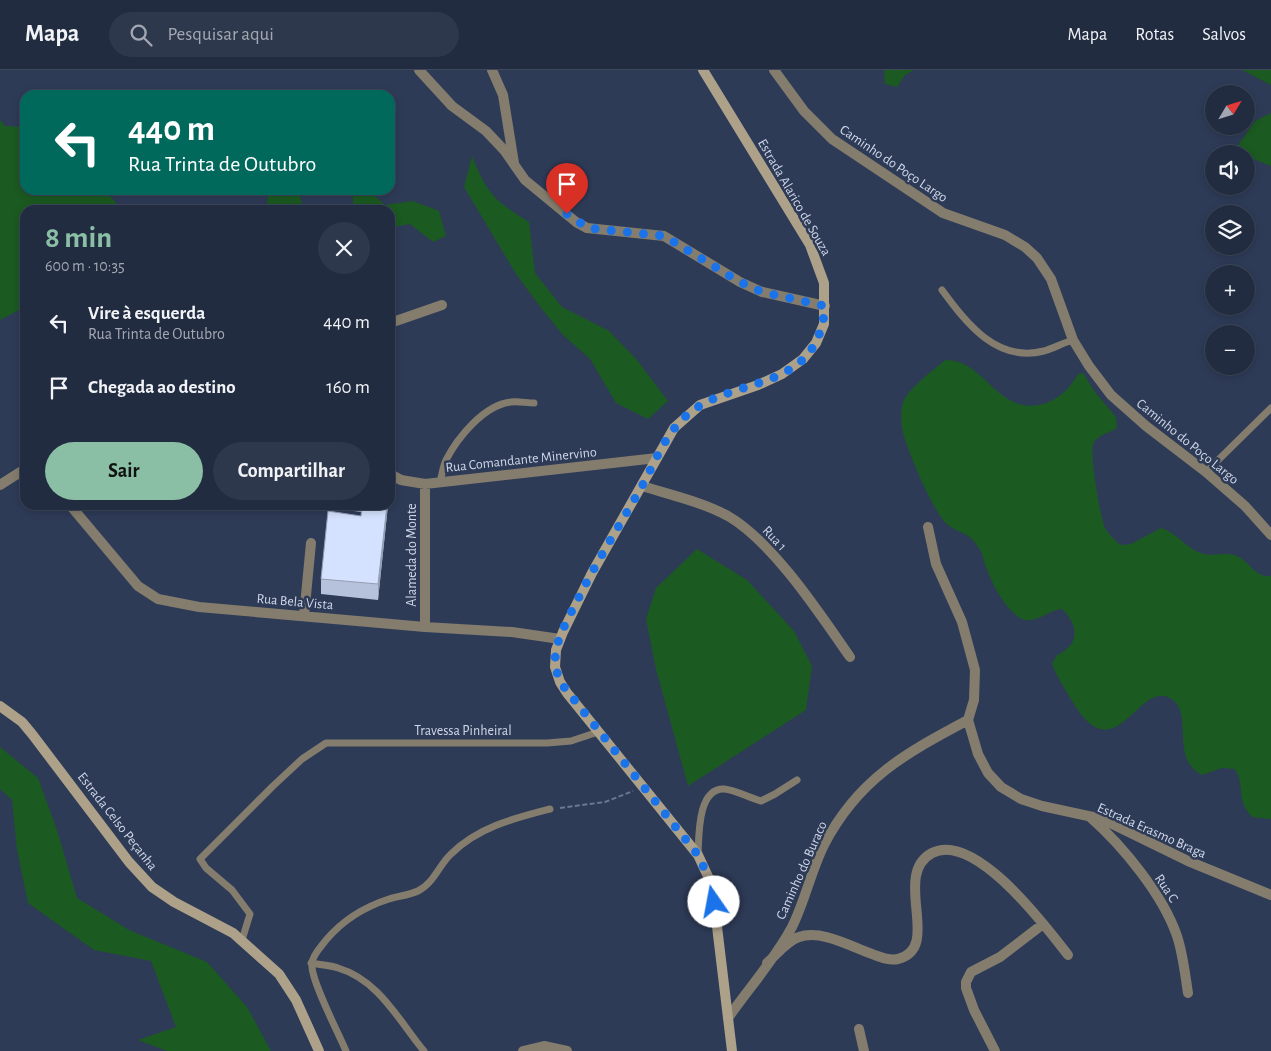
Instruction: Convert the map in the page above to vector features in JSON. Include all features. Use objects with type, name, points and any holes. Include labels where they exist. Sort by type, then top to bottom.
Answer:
[{"type":"main road","name":"Estrada Alarico de Souza","points":[[703,70],[810,245],[824,283],[824,324],[816,342],[803,359],[782,374],[758,385],[700,405],[674,428],[592,573],[560,639],[556,650],[555,666],[560,682],[698,855],[712,885],[732,1051]]},
{"type":"main road","name":"Estrada Celso Peçanha","points":[[0,706],[22,722],[124,855],[152,887],[168,898],[218,924],[242,940],[268,962],[288,985],[319,1051]]},
{"type":"street","points":[[418,70],[452,106],[486,131],[504,150],[525,180],[576,222],[588,228],[664,236],[740,282],[762,292],[825,306]]},
{"type":"street","points":[[492,70],[503,95],[515,167]]},
{"type":"street","name":"Caminho do Poço Largo","points":[[774,70],[804,111],[832,139],[944,213],[1005,235],[1025,247],[1037,258],[1051,279],[1073,340],[1088,366],[1111,395],[1172,448],[1206,472],[1246,506],[1271,536]]},
{"type":"street","points":[[395,321],[442,305]]},
{"type":"street","name":"Rua Comandante Minervino","points":[[395,477],[400,480],[425,484],[657,458]]},
{"type":"street","points":[[0,485],[20,472]]},
{"type":"street","name":"Alameda do Monte","points":[[425,484],[425,627]]},
{"type":"street","name":"Rua 1","points":[[642,486],[706,506],[729,517],[752,533],[789,574],[850,657]]},
{"type":"street","name":"Rua Bela Vista","points":[[74,510],[138,586],[149,595],[170,603],[199,608],[425,627],[512,632],[560,639]]},
{"type":"street","points":[[928,527],[936,564],[962,622],[975,670],[974,700],[968,720]]},
{"type":"street","points":[[304,616],[310,543]]},
{"type":"street","name":"Estrada Erasmo Braga","points":[[968,720],[978,754],[988,773],[1001,788],[1021,799],[1042,806],[1102,819],[1196,864],[1271,895]]},
{"type":"street","name":"Caminho do Buraco","points":[[728,1018],[791,927],[824,846],[842,815],[859,794],[894,762],[968,720]]},
{"type":"street","name":"Rua C","points":[[1089,816],[1129,860],[1167,912],[1177,936],[1188,993]]},
{"type":"street","points":[[767,963],[789,942],[800,936],[819,936],[892,960],[905,956],[915,945],[918,933],[914,878],[917,868],[922,861],[933,853],[942,851],[966,856],[982,864],[1006,882],[1068,955]]},
{"type":"street","points":[[996,1051],[974,1010],[966,988],[966,982],[972,972],[1000,957],[1043,924]]},
{"type":"street","points":[[859,1029],[864,1051]]},
{"type":"street","points":[[523,1051],[544,1046],[567,1051]]},
{"type":"lane","points":[[942,290],[963,318],[982,337],[1001,348],[1025,353],[1044,351],[1073,340]]},
{"type":"lane","points":[[440,482],[445,461],[456,443],[485,413],[511,402],[534,403]]},
{"type":"lane","points":[[1206,472],[1271,408]]},
{"type":"lane","name":"Travessa Pinheiral","points":[[242,940],[250,914],[232,890],[206,868],[200,859],[272,786],[302,759],[326,743],[547,743],[571,741],[598,732]]},
{"type":"lane","points":[[698,855],[701,810],[706,800],[713,793],[723,789],[761,801],[797,780]]},
{"type":"lane","points":[[346,1051],[314,977],[311,963],[316,952],[345,921],[377,903],[418,891],[429,883],[450,854],[475,834],[517,817],[550,809]]},
{"type":"lane","points":[[311,963],[339,968],[353,975],[374,990],[391,1005],[424,1051]]},
{"type":"path","points":[[550,809],[605,802],[643,787]]},
{"type":"green space","points":[[884,70],[914,70],[905,75],[897,87],[885,84]]},
{"type":"green space","points":[[1242,70],[1271,70],[1271,85]]},
{"type":"green space","points":[[1271,113],[1271,166],[1255,160],[1255,145],[1238,145],[1245,135],[1255,135],[1255,121]]},
{"type":"green space","points":[[0,120],[5,126],[20,127],[20,195],[109,195],[118,205],[20,205],[20,310],[0,320]]},
{"type":"green space","points":[[472,156],[483,180],[493,195],[529,222],[535,273],[562,307],[609,331],[637,360],[668,401],[648,419],[616,403],[590,359],[563,335],[516,274],[464,187]]},
{"type":"green space","points":[[268,195],[300,195],[302,205],[267,205]]},
{"type":"green space","points":[[352,195],[374,195],[385,205],[354,205]]},
{"type":"green space","points":[[413,201],[439,211],[446,236],[433,242],[410,224],[395,227],[395,205],[385,205]]},
{"type":"green space","points":[[945,360],[959,362],[972,369],[1006,398],[1019,404],[1033,406],[1055,399],[1067,389],[1078,374],[1083,373],[1095,392],[1116,417],[1117,428],[1097,439],[1092,451],[1101,512],[1105,528],[1112,537],[1120,545],[1131,544],[1161,528],[1167,530],[1198,552],[1208,555],[1235,555],[1261,575],[1271,576],[1271,819],[1252,817],[1242,799],[1240,782],[1235,769],[1222,768],[1202,775],[1192,768],[1184,748],[1179,707],[1173,700],[1161,696],[1149,700],[1115,727],[1102,729],[1088,722],[1072,701],[1052,664],[1057,655],[1070,646],[1075,634],[1068,615],[1062,609],[1031,620],[1025,620],[1014,614],[994,586],[982,553],[976,544],[969,536],[948,525],[942,519],[922,482],[910,454],[903,433],[901,414],[903,403],[910,392]]},
{"type":"green space","points":[[697,549],[747,580],[794,631],[812,666],[806,710],[688,786],[656,669],[646,619],[656,588]]},
{"type":"green space","points":[[0,747],[38,778],[57,830],[77,898],[129,930],[207,962],[247,1007],[271,1051],[167,1051],[138,1040],[176,1027],[151,961],[94,950],[28,903],[17,850],[12,800],[0,789]]},
{"type":"building","points":[[362,510],[386,510],[378,584],[321,579],[328,511],[361,516]]},
{"type":"route","points":[[567,214],[576,222],[588,228],[664,236],[711,266],[762,292],[825,306],[824,324],[816,342],[803,359],[782,374],[758,385],[700,405],[674,428],[572,609],[556,650],[555,666],[560,682],[577,706],[698,855],[712,885],[714,902]]}]
